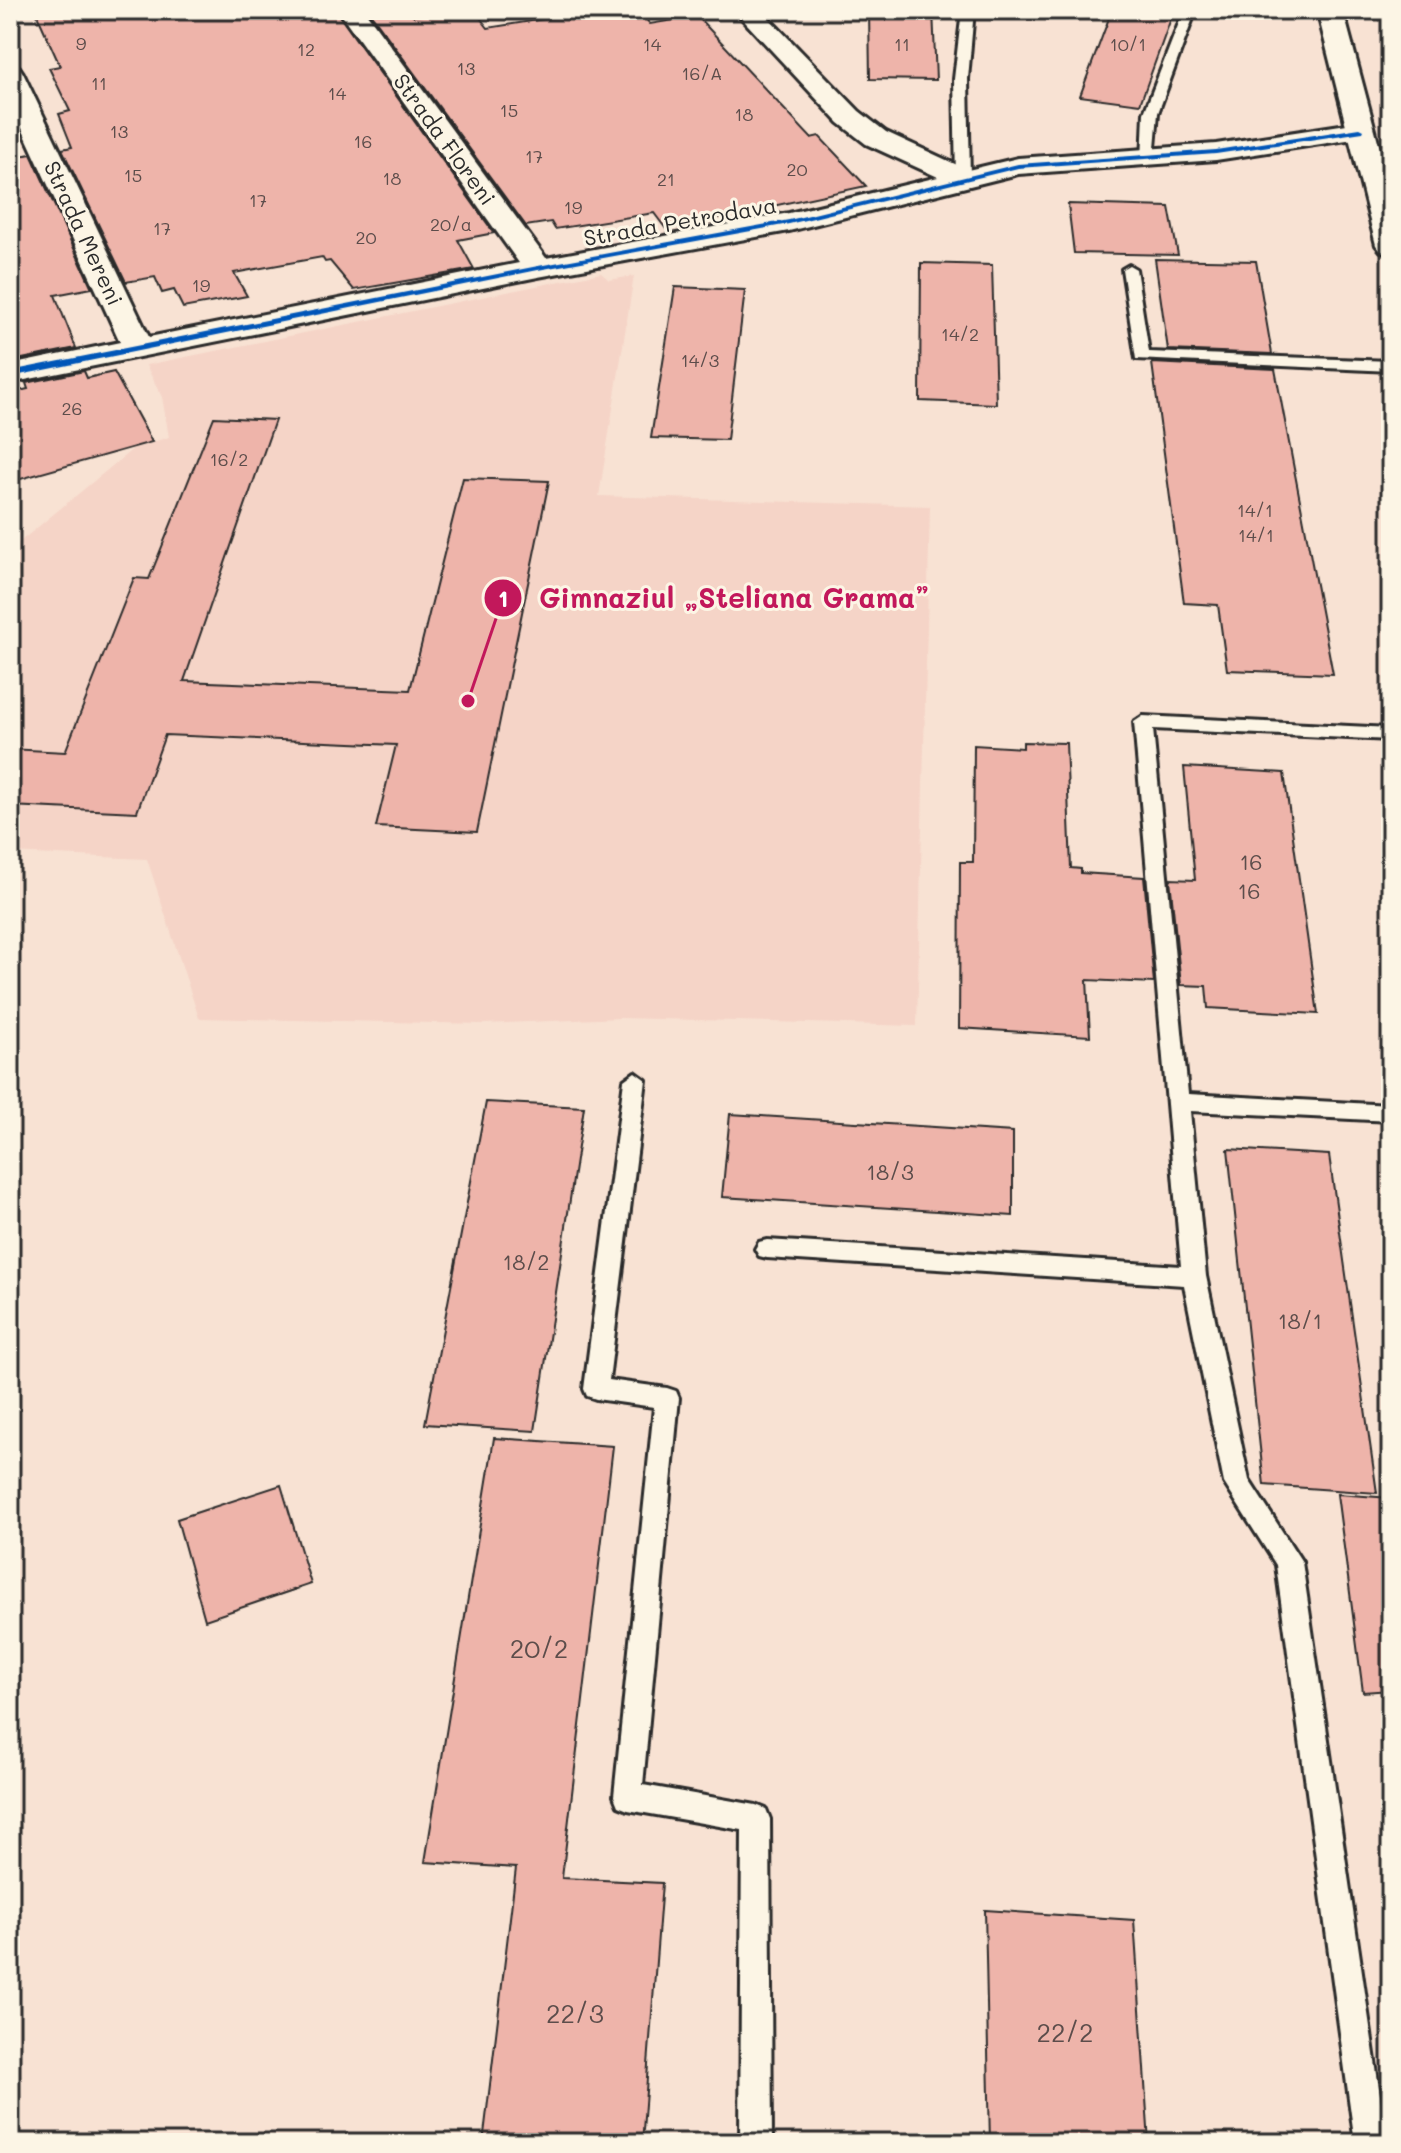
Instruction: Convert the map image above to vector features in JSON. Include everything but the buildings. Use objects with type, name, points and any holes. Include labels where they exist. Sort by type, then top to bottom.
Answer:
[{"type":"street","name":"Strada Floreni","points":[[351,10],[538,268]]},
{"type":"street","points":[[747,10],[867,131],[904,153],[963,178]]},
{"type":"street","points":[[1330,10],[1364,111],[1391,245]]},
{"type":"street","name":"Strada Mereni","points":[[10,73],[139,349]]},
{"type":"street","name":"Strada Petrodava","points":[[10,374],[538,268],[789,222],[1018,166],[1147,159],[1364,111]]},
{"type":"lane","points":[[963,178],[961,79],[968,10]]},
{"type":"lane","points":[[1147,159],[1151,113],[1190,10]]},
{"type":"lane","points":[[1129,269],[1142,356],[1391,366]]},
{"type":"lane","points":[[1371,2143],[1289,1562],[1237,1483],[1194,1276],[1143,722],[1391,734]]},
{"type":"lane","points":[[635,1080],[596,1389],[667,1398],[628,1796],[756,1819],[756,2143]]},
{"type":"lane","points":[[1177,1102],[1391,1113]]},
{"type":"lane","points":[[767,1249],[1194,1276]]},
{"type":"shaded area","points":[[601,273],[609,280],[634,276],[599,496],[930,506],[917,1026],[620,1018],[484,1024],[199,1018],[147,859],[10,853],[10,550],[134,448],[169,437],[162,397],[146,365]]},
{"type":"cycle path","points":[[10,374],[538,268],[789,222],[1018,166],[1216,152],[1360,130]]},
{"type":"place","name":"Gimnaziul „Steliana Grama”","points":[[468,701]]}]
